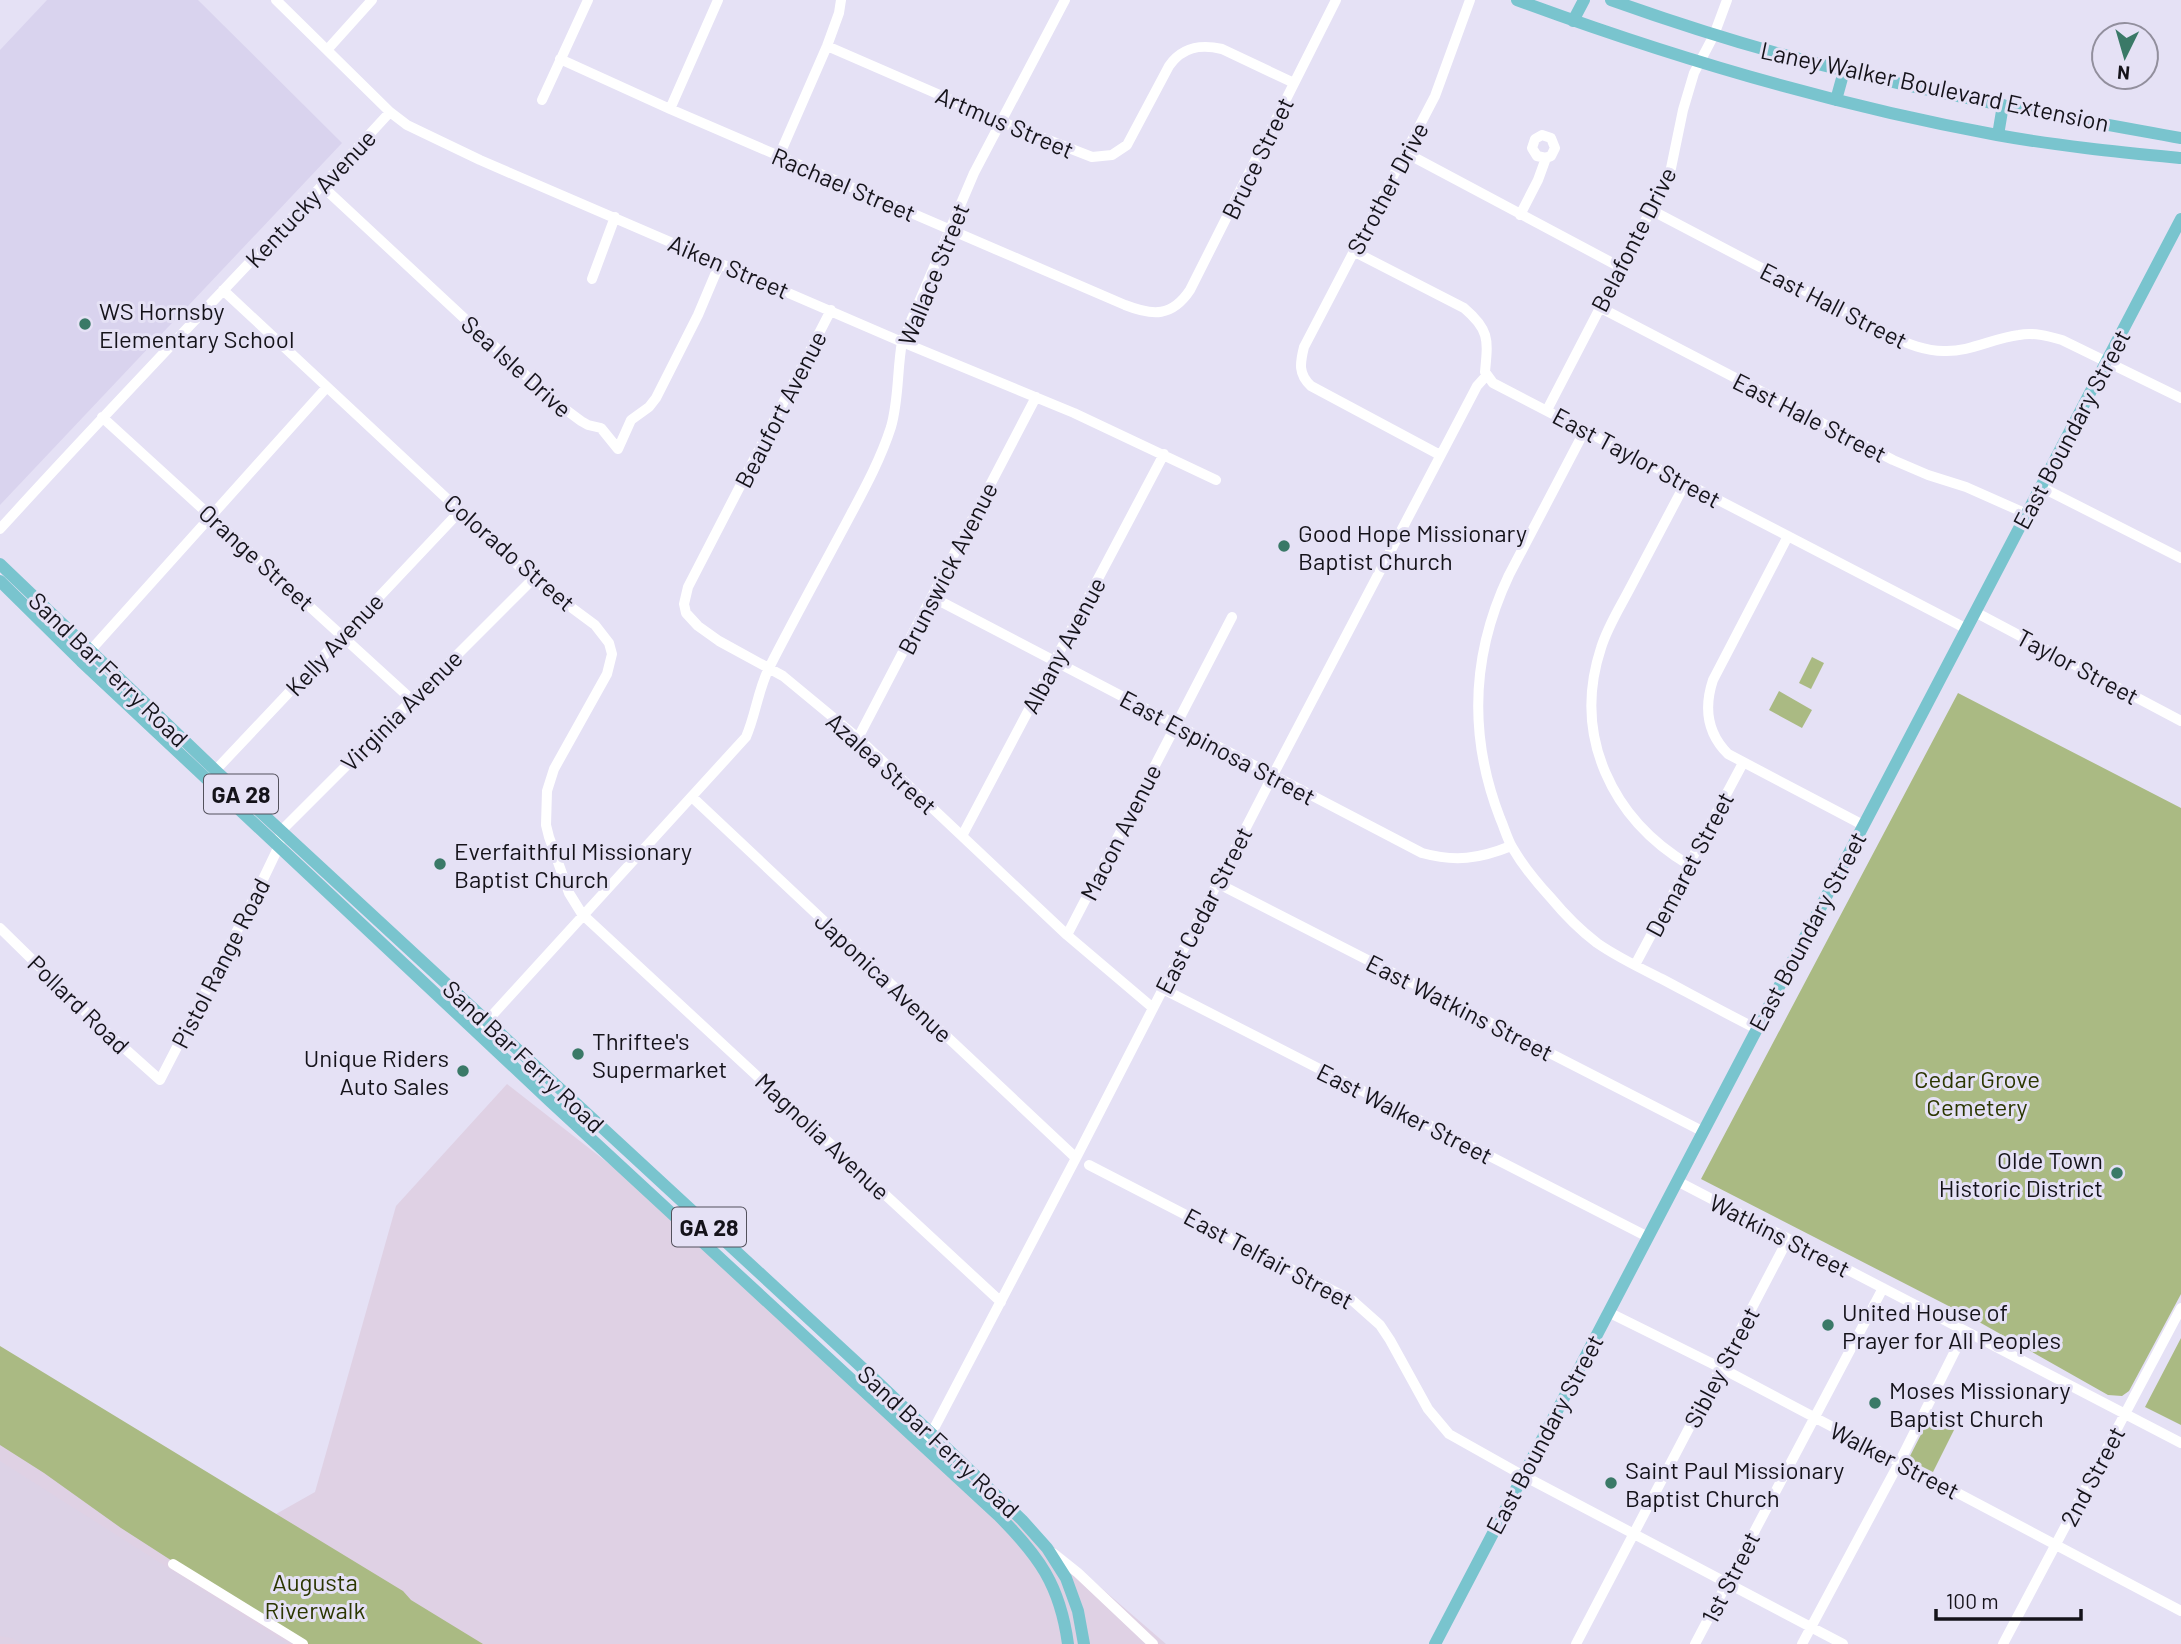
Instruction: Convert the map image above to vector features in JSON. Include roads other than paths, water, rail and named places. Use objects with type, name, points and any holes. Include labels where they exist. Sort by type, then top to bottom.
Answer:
[{"type":"main road","name":"Laney Walker Boulevard Extension","points":[[1517,0],[1698,62],[1836,100],[1998,135],[2181,158]]},
{"type":"main road","points":[[1573,21],[1584,0]]},
{"type":"main road","name":"Laney Walker Boulevard Extension","points":[[1611,0],[1714,35],[1844,71],[2003,105],[2181,138]]},
{"type":"main road","points":[[1836,100],[1844,71]]},
{"type":"main road","points":[[1998,135],[2003,105]]},
{"type":"main road","name":"East Boundary Street","points":[[1435,1644],[2181,219]]},
{"type":"main road","name":"Sand Bar Ferry Road","points":[[0,564],[85,656]]},
{"type":"main road","name":"Sand Bar Ferry Road","points":[[0,582],[85,656],[212,775],[279,846],[870,1375],[1022,1520],[1047,1548]]},
{"type":"main road","name":"Sand Bar Ferry Road","points":[[212,775],[281,831],[775,1311],[998,1515],[1032,1551],[1050,1581],[1063,1614],[1068,1644]]},
{"type":"main road","name":"GA 28","points":[[1047,1548],[1066,1578],[1084,1644]]},
{"type":"street","name":"Aiken Street","points":[[276,0],[390,112],[429,137],[902,342],[1036,397],[1216,480]]},
{"type":"street","points":[[327,50],[372,0]]},
{"type":"street","points":[[542,100],[588,0]]},
{"type":"street","points":[[670,109],[718,0]]},
{"type":"street","points":[[779,156],[827,46],[841,0]]},
{"type":"street","name":"Wallace Street","points":[[481,1026],[746,737],[769,667],[885,445],[896,404],[902,342],[949,230],[974,173],[1065,0]]},
{"type":"street","name":"Bruce Street","points":[[1169,310],[1185,298],[1190,290],[1336,0]]},
{"type":"street","name":"Strother Drive","points":[[1440,456],[1311,386],[1301,374],[1301,358],[1304,346],[1435,96],[1470,0]]},
{"type":"street","name":"Belafonte Drive","points":[[1546,410],[1670,173],[1683,110],[1698,62],[1714,35],[1727,0]]},
{"type":"street","name":"Artmus Street","points":[[827,46],[1002,122],[1092,157],[1112,155],[1126,145],[1174,58],[1181,53],[1209,46],[1235,53],[1294,83]]},
{"type":"street","name":"Rachael Street","points":[[560,59],[1125,305],[1151,313],[1169,310]]},
{"type":"street","name":"Kentucky Avenue","points":[[0,528],[390,112]]},
{"type":"street","points":[[1406,153],[1620,267]]},
{"type":"street","points":[[1520,215],[1546,158]]},
{"type":"street","name":"Sea Isle Drive","points":[[322,186],[550,398],[580,421],[601,428],[618,449],[631,420],[649,407],[656,398],[698,316],[720,262]]},
{"type":"street","name":"East Hall Street","points":[[1651,210],[1891,336],[1918,347],[1940,352],[1953,351],[2020,334],[2032,334],[2062,340],[2181,398]]},
{"type":"street","points":[[592,279],[615,218]]},
{"type":"street","points":[[1353,251],[1464,308],[1478,320],[1487,340],[1486,376]]},
{"type":"street","name":"Colorado Street","points":[[223,290],[533,579],[595,625],[609,643],[612,654],[604,681],[557,764],[547,791],[546,825],[549,837],[569,893],[582,914]]},
{"type":"street","name":"East Hale Street","points":[[1599,307],[1893,460],[1966,487],[2027,514]]},
{"type":"street","name":"Beaufort Avenue","points":[[729,507],[831,310]]},
{"type":"street","name":"East Taylor Street","points":[[1486,376],[1493,383],[1967,629]]},
{"type":"street","name":"East Cedar Street","points":[[923,1446],[1076,1158],[1440,456],[1477,386],[1486,376]]},
{"type":"street","points":[[85,656],[327,387]]},
{"type":"street","name":"Brunswick Avenue","points":[[858,738],[1036,397]]},
{"type":"street","name":"Orange Street","points":[[102,417],[411,699]]},
{"type":"street","points":[[1585,430],[1493,611],[1483,649],[1477,703],[1480,748],[1490,789],[1511,846],[1538,883],[1573,923],[1598,943],[1635,965],[1756,1029]]},
{"type":"street","name":"Albany Avenue","points":[[961,836],[1164,454]]},
{"type":"street","points":[[1686,482],[1601,647],[1594,679],[1592,712],[1595,742],[1610,785],[1634,821],[1658,845],[1689,865]]},
{"type":"street","points":[[2041,487],[2181,558]]},
{"type":"street","name":"Azalea Street","points":[[729,507],[688,587],[684,604],[686,613],[705,633],[769,667],[789,681],[858,738],[1067,935],[1153,1008]]},
{"type":"street","name":"Kelly Avenue","points":[[212,775],[461,510]]},
{"type":"street","points":[[1788,536],[1718,668],[1709,693],[1708,718],[1719,745],[1728,754],[1863,825]]},
{"type":"street","name":"Virginia Avenue","points":[[281,831],[533,579]]},
{"type":"street","name":"East Espinosa Street","points":[[932,597],[1422,853],[1462,859],[1511,846]]},
{"type":"street","name":"Taylor Street","points":[[1975,612],[2181,721]]},
{"type":"street","name":"Macon Avenue","points":[[1067,935],[1232,617]]},
{"type":"street","name":"Demaret Street","points":[[1635,965],[1743,763]]},
{"type":"street","name":"Japonica Avenue","points":[[692,796],[1076,1158]]},
{"type":"street","points":[[279,846],[281,831]]},
{"type":"street","name":"Pistol Range Road","points":[[160,1080],[257,894],[279,846]]},
{"type":"street","name":"East Watkins Street","points":[[1217,883],[1702,1131]]},
{"type":"street","name":"Magnolia Avenue","points":[[582,914],[1000,1302]]},
{"type":"street","name":"Pollard Road","points":[[0,928],[103,1029],[160,1080]]},
{"type":"street","name":"East Walker Street","points":[[1163,989],[1648,1237]]},
{"type":"street","name":"East Telfair Street","points":[[1089,1165],[1353,1301],[1373,1318],[1390,1340],[1428,1409],[1441,1426],[1462,1442],[1843,1644]]},
{"type":"street","name":"Watkins Street","points":[[1677,1181],[2181,1443]]},
{"type":"street","name":"Sibley Street","points":[[1576,1644],[1788,1239]]},
{"type":"street","name":"1st Street","points":[[1695,1644],[1884,1288]]},
{"type":"street","name":"2nd Street","points":[[2003,1644],[2181,1308]]},
{"type":"street","name":"Walker Street","points":[[1608,1312],[1721,1368],[2181,1611]]},
{"type":"street","points":[[1802,1644],[1965,1331]]},
{"type":"street","points":[[1047,1548],[1078,1573],[1153,1644]]},
{"type":"street","points":[[173,1564],[303,1644]]},
{"type":"place","name":"WS Hornsby Elementary School","points":[[85,324]]},
{"type":"place","name":"Good Hope Missionary Baptist Church","points":[[1284,546]]},
{"type":"place","name":"Everfaithful Missionary Baptist Church","points":[[440,864]]},
{"type":"place","name":"Thriftee's Supermarket","points":[[578,1054]]},
{"type":"place","name":"Unique Riders Auto Sales","points":[[463,1071]]},
{"type":"place","name":"Olde Town Historic District","points":[[2117,1173]]},
{"type":"place","name":"United House of Prayer for All Peoples","points":[[1828,1325]]},
{"type":"place","name":"Moses Missionary Baptist Church","points":[[1875,1403]]},
{"type":"place","name":"Saint Paul Missionary Baptist Church","points":[[1611,1483]]},
{"type":"park label","name":"Cedar Grove Cemetery","points":[[1977,1092]]},
{"type":"park label","name":"Augusta Riverwalk","points":[[315,1595]]}]
